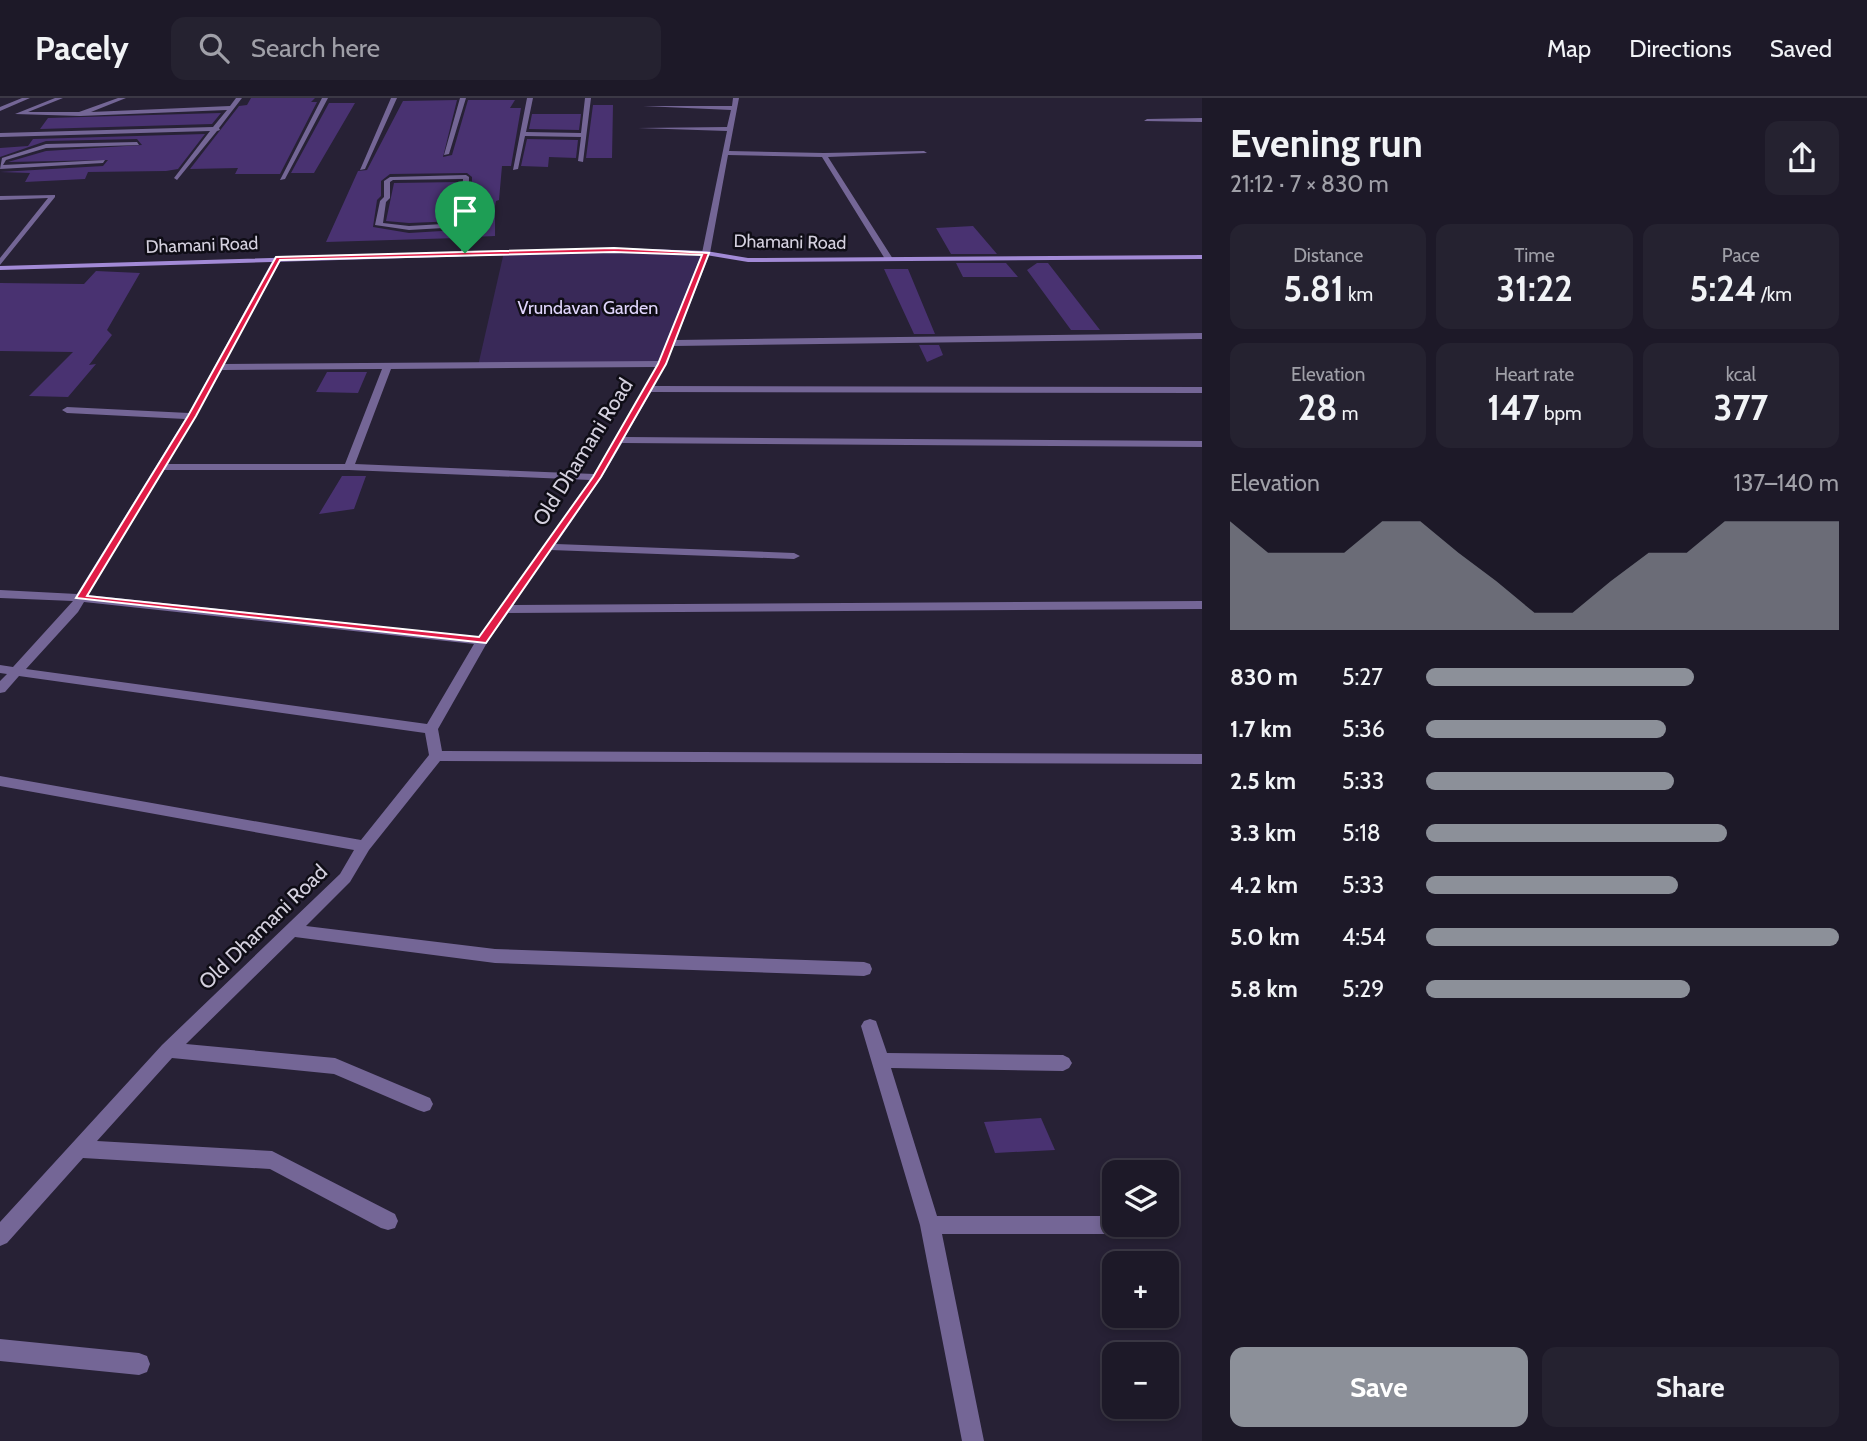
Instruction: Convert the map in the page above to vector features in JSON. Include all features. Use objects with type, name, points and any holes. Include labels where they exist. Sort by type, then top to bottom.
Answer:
[{"type":"main road","name":"Dhamani Road","points":[[0,265],[614,250],[706,253],[748,260],[1202,257]]},
{"type":"street","points":[[0,109],[27,98]]},
{"type":"street","points":[[60,98],[18,114],[233,108]]},
{"type":"street","points":[[80,114],[123,98]]},
{"type":"street","points":[[177,178],[218,130],[239,98]]},
{"type":"street","points":[[282,178],[325,98]]},
{"type":"street","points":[[362,169],[394,98]]},
{"type":"street","points":[[446,154],[463,98]]},
{"type":"street","points":[[515,169],[530,98]]},
{"type":"street","points":[[581,161],[588,98]]},
{"type":"street","points":[[656,98],[656,106]]},
{"type":"street","name":"Old Dhamani Road","points":[[431,729],[482,641],[597,477],[662,364],[706,253],[736,98]]},
{"type":"street","points":[[646,106],[734,108]]},
{"type":"street","points":[[1147,121],[1202,120]]},
{"type":"street","points":[[641,128],[730,129]]},
{"type":"street","points":[[0,135],[218,130]]},
{"type":"street","points":[[523,134],[584,135]]},
{"type":"street","points":[[0,166],[4,159],[46,146],[137,144]]},
{"type":"street","points":[[725,153],[924,153]]},
{"type":"street","points":[[824,155],[889,259]]},
{"type":"street","points":[[0,166],[103,161]]},
{"type":"street","points":[[463,225],[466,177],[392,178],[387,181],[387,198],[383,201],[379,225],[409,228],[463,225],[467,230],[465,253]]},
{"type":"street","points":[[0,198],[53,196],[0,265]]},
{"type":"street","points":[[0,689],[81,598],[192,416],[278,258]]},
{"type":"street","points":[[670,343],[1202,336]]},
{"type":"street","points":[[219,367],[662,364]]},
{"type":"street","points":[[349,467],[387,367]]},
{"type":"street","points":[[648,389],[1202,390]]},
{"type":"street","points":[[67,410],[192,416]]},
{"type":"street","points":[[618,440],[1202,444]]},
{"type":"street","points":[[161,467],[349,467],[597,477]]},
{"type":"street","points":[[548,547],[794,556]]},
{"type":"street","points":[[0,594],[81,598],[482,641]]},
{"type":"street","points":[[504,609],[1202,605]]},
{"type":"street","points":[[0,669],[431,729],[436,756],[1202,759]]},
{"type":"street","name":"Old Dhamani Road","points":[[0,1236],[168,1050],[345,878],[364,846],[436,756]]},
{"type":"street","points":[[0,781],[364,846]]},
{"type":"street","points":[[291,930],[495,956],[864,970]]},
{"type":"street","points":[[870,1026],[930,1225],[973,1441]]},
{"type":"street","points":[[168,1050],[335,1066],[424,1104]]},
{"type":"street","points":[[880,1060],[1063,1063]]},
{"type":"street","points":[[79,1149],[272,1160],[388,1221]]},
{"type":"street","points":[[930,1225],[1102,1224]]},
{"type":"street","points":[[0,1350],[139,1364]]},
{"type":"green space","name":"Vrundavan Garden","points":[[504,252],[706,253],[662,364],[478,366]]},
{"type":"building","points":[[251,98],[315,98],[311,102],[317,102],[280,174],[235,174],[238,168],[190,169],[239,106],[247,105]]},
{"type":"building","points":[[457,100],[443,157],[452,155],[468,100],[515,100],[510,108],[521,108],[511,166],[502,166],[499,200],[495,206],[495,236],[471,237],[472,177],[467,173],[390,174],[381,181],[381,196],[377,200],[373,227],[409,233],[458,230],[458,238],[326,242],[358,171],[367,170],[403,101]]},
{"type":"building","points":[[329,103],[355,103],[314,173],[291,173]]},
{"type":"building","points":[[593,105],[613,105],[612,158],[586,158]]},
{"type":"building","points":[[221,113],[212,124],[40,129],[48,118]]},
{"type":"building","points":[[532,114],[581,114],[579,130],[529,129]]},
{"type":"building","points":[[205,134],[178,169],[88,172],[85,179],[25,182],[30,173],[0,172],[103,166],[108,160],[8,162],[46,151],[142,145],[137,139],[46,141],[0,157],[0,148],[28,146],[33,139]]},
{"type":"building","points":[[527,139],[578,140],[576,158],[549,157],[548,167],[521,166]]},
{"type":"building","points":[[460,182],[458,221],[386,221],[394,183]]},
{"type":"building","points":[[973,226],[997,254],[951,254],[936,228]]},
{"type":"building","points":[[956,263],[1006,263],[1018,277],[963,277]]},
{"type":"building","points":[[1037,263],[1048,263],[1100,330],[1071,330],[1027,270]]},
{"type":"building","points":[[884,269],[908,269],[935,334],[914,334]]},
{"type":"building","points":[[96,271],[140,273],[107,330],[112,335],[89,365],[96,364],[68,397],[29,396],[73,352],[0,351],[0,283],[84,284]]},
{"type":"building","points":[[919,345],[939,345],[943,355],[927,362]]},
{"type":"building","points":[[327,372],[367,372],[358,393],[316,392]]},
{"type":"building","points":[[342,476],[366,476],[354,509],[319,514]]},
{"type":"building","points":[[1041,1118],[1055,1150],[995,1153],[984,1122]]},
{"type":"route","points":[[614,250],[706,253],[662,364],[597,477],[482,641],[81,598],[192,416],[278,258],[465,253],[614,250]]}]
